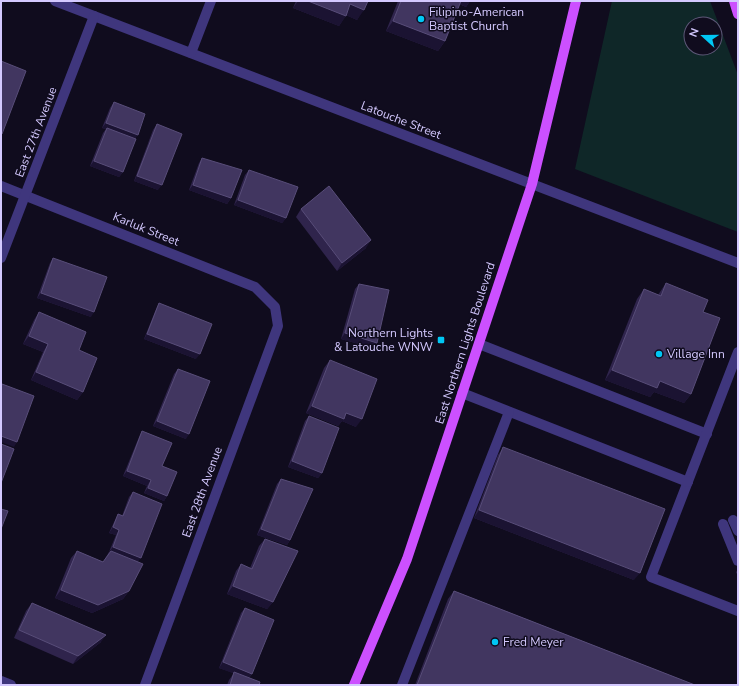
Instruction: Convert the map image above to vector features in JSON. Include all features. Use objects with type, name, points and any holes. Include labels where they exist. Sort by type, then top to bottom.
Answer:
[{"type":"main road","name":"East Northern Lights Boulevard","points":[[354,685],[407,559],[532,184],[576,1]]},
{"type":"main road","points":[[734,1],[738,14]]},
{"type":"street","name":"Latouche Street","points":[[55,1],[738,263]]},
{"type":"street","points":[[192,53],[211,1]]},
{"type":"street","name":"East 27th Avenue","points":[[1,258],[94,16]]},
{"type":"street","name":"Karluk Street","points":[[1,186],[255,287],[275,307]]},
{"type":"street","name":"East 28th Avenue","points":[[145,685],[278,326],[275,307]]},
{"type":"street","points":[[479,344],[707,434]]},
{"type":"street","points":[[738,352],[651,577],[738,611]]},
{"type":"street","points":[[462,393],[688,482]]},
{"type":"street","points":[[402,685],[509,412]]},
{"type":"street","points":[[733,520],[738,531]]},
{"type":"street","points":[[723,524],[738,561]]},
{"type":"street","points":[[1,681],[11,685]]},
{"type":"green space","points":[[612,1],[710,1],[716,16],[683,16],[683,56],[723,56],[723,35],[738,75],[738,232],[575,169]]},
{"type":"building","points":[[308,1],[368,1],[364,10],[350,4],[346,16]]},
{"type":"building","name":"Filipino-American Baptist Church","points":[[401,1],[461,1],[445,41],[393,21]]},
{"type":"building","points":[[1,61],[26,71],[2,134],[1,133]]},
{"type":"building","points":[[114,102],[145,114],[138,135],[106,123]]},
{"type":"building","points":[[157,124],[182,134],[162,185],[137,176]]},
{"type":"building","points":[[107,128],[136,139],[123,172],[94,161]]},
{"type":"building","points":[[202,158],[242,170],[231,198],[193,185]]},
{"type":"building","points":[[249,170],[298,187],[286,218],[238,200]]},
{"type":"building","points":[[329,186],[371,240],[342,263],[301,209]]},
{"type":"building","points":[[53,258],[107,277],[94,312],[41,293]]},
{"type":"building","name":"Village Inn","points":[[666,283],[708,300],[703,312],[720,318],[691,394],[660,381],[657,388],[612,370],[644,289],[661,296]]},
{"type":"building","points":[[359,284],[389,290],[377,343],[345,333]]},
{"type":"building","points":[[159,303],[212,324],[200,354],[147,334]]},
{"type":"building","points":[[39,312],[86,332],[79,350],[97,358],[83,392],[36,372],[48,344],[29,336]]},
{"type":"building","points":[[330,360],[377,379],[362,419],[346,413],[344,419],[312,406]]},
{"type":"building","points":[[178,369],[210,381],[189,434],[157,421]]},
{"type":"building","points":[[2,384],[34,396],[17,442],[1,436]]},
{"type":"building","points":[[309,416],[339,428],[322,473],[292,461]]},
{"type":"building","points":[[142,431],[172,443],[162,466],[177,472],[167,496],[148,488],[151,480],[127,471]]},
{"type":"building","points":[[1,444],[14,449],[1,483]]},
{"type":"building","points":[[503,447],[665,509],[640,573],[479,510]]},
{"type":"building","points":[[281,479],[313,489],[290,540],[261,529]]},
{"type":"building","points":[[133,492],[162,504],[141,558],[113,547],[119,530],[113,527],[118,514],[123,516]]},
{"type":"building","points":[[1,509],[8,511],[1,529]]},
{"type":"building","points":[[265,539],[298,551],[273,602],[233,586],[241,564],[252,569]]},
{"type":"building","points":[[77,551],[103,562],[111,551],[143,564],[129,591],[98,605],[61,590]]},
{"type":"building","name":"Fred Meyer","points":[[454,591],[695,685],[417,685]]},
{"type":"building","points":[[32,603],[106,635],[78,656],[19,630]]},
{"type":"building","points":[[245,608],[274,620],[252,674],[223,662]]},
{"type":"building","points":[[234,672],[260,682],[259,685],[230,685]]},
{"type":"place","name":"Filipino-American Baptist Church","points":[[421,19]]},
{"type":"place","name":"Northern Lights & Latouche WNW","points":[[441,340]]},
{"type":"place","name":"Village Inn","points":[[659,354]]},
{"type":"place","name":"Fred Meyer","points":[[495,642]]}]
